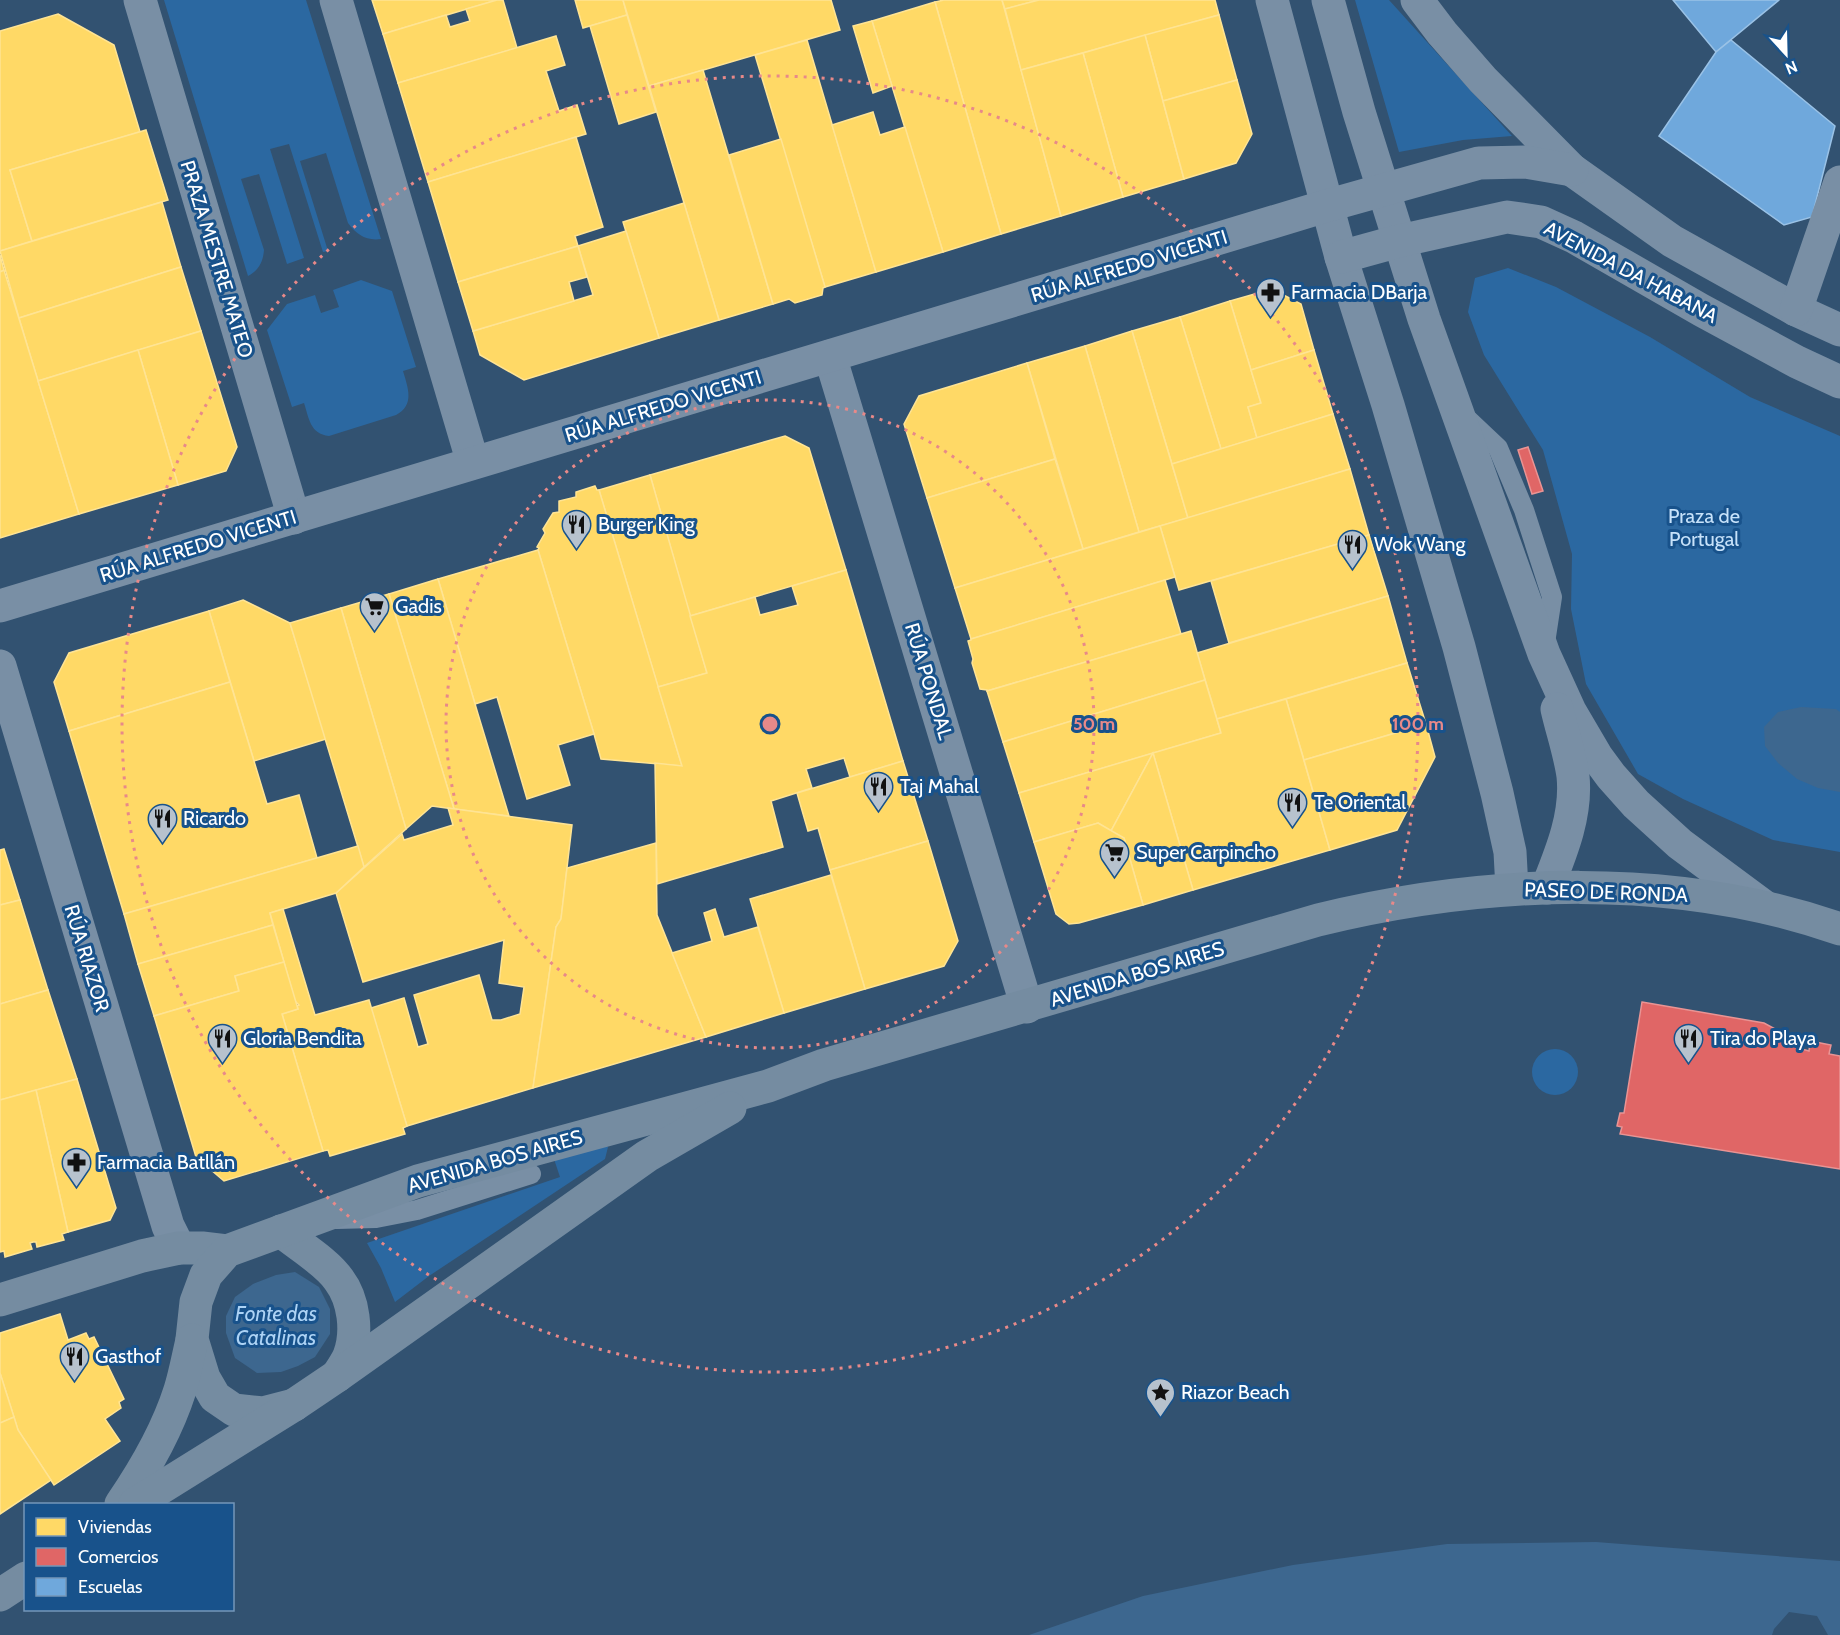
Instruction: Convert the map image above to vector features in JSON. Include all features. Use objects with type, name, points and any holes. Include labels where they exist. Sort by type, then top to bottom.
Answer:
[{"type":"main road","name":"PASEO DE RONDA","points":[[1512,889],[1631,889],[1685,893],[1765,907],[1831,922]]},
{"type":"main road","name":"AVENIDA BOS AIRES","points":[[227,1251],[418,1180],[768,1086],[824,1065],[1307,923],[1372,907],[1446,895],[1512,889]]},
{"type":"main road","name":"AVENIDA BOS AIRES","points":[[337,1376],[647,1156],[768,1086]]},
{"type":"main road","points":[[137,1503],[337,1376],[350,1354],[354,1328],[351,1303],[339,1279],[321,1261],[281,1231]]},
{"type":"main road","points":[[0,1300],[142,1256],[179,1248],[227,1251]]},
{"type":"main road","points":[[122,1503],[161,1439],[180,1390],[192,1339],[196,1302],[206,1275],[227,1251]]},
{"type":"main road","points":[[192,1339],[204,1378],[215,1397],[234,1410],[263,1413],[294,1405]]},
{"type":"main road","points":[[0,1595],[24,1579]]},
{"type":"street","name":"PRAZA MESTRE MATEO","points":[[140,0],[294,518]]},
{"type":"street","points":[[336,0],[473,463]]},
{"type":"street","points":[[1272,0],[1326,206],[1459,646],[1493,775],[1510,852],[1512,889]]},
{"type":"street","points":[[1328,0],[1359,112],[1424,319],[1544,654],[1570,711],[1597,757],[1636,804],[1680,844],[1765,907]]},
{"type":"street","points":[[1417,0],[1483,80],[1572,170],[1672,241],[1796,310],[1840,330]]},
{"type":"street","name":"RÚA ALFREDO VICENTI","points":[[0,606],[1383,189],[1479,163],[1525,162],[1572,170]]},
{"type":"street","points":[[1796,310],[1840,182]]},
{"type":"street","name":"AVENIDA DA HABANA","points":[[1341,257],[1399,241],[1507,217],[1541,222],[1574,237],[1797,362],[1840,382]]},
{"type":"street","name":"RÚA PONDAL","points":[[830,356],[1027,1007]]},
{"type":"street","points":[[1544,654],[1572,776],[1572,806],[1565,841],[1547,888]]},
{"type":"street","name":"RÚA RIAZOR","points":[[0,666],[168,1226],[179,1248]]},
{"type":"lane","points":[[315,1219],[376,1218],[417,1210],[531,1174]]},
{"type":"green space","points":[[164,0],[306,0],[381,239],[362,236],[348,223],[326,153],[300,161],[328,251],[323,252],[289,144],[270,149],[304,258],[287,264],[259,174],[241,179],[264,250],[260,265],[248,276]]},
{"type":"green space","points":[[1355,0],[1389,0],[1512,136],[1463,140],[1399,152]]},
{"type":"green space","name":"Praza de Portugal","points":[[1508,268],[1556,287],[1650,337],[1750,397],[1840,436],[1840,852],[1773,840],[1683,799],[1638,774],[1586,684],[1571,609],[1572,554],[1543,450],[1484,355],[1468,312],[1475,278]]},
{"type":"green space","points":[[361,280],[392,291],[416,367],[403,371],[409,396],[408,401],[402,411],[396,415],[329,436],[323,435],[311,424],[304,403],[292,407],[267,330],[287,304],[315,295],[321,313],[339,307],[333,290]]},
{"type":"green space","points":[[1555,1049],[1571,1056],[1578,1072],[1571,1088],[1555,1095],[1539,1088],[1532,1072],[1539,1056]]},
{"type":"green space","points":[[599,1141],[608,1147],[605,1159],[429,1276],[395,1302],[381,1268],[367,1243],[560,1177],[553,1156]]},
{"type":"water","points":[[1801,707],[1836,709],[1840,712],[1840,792],[1818,788],[1797,779],[1778,763],[1765,746],[1764,727],[1778,712]]},
{"type":"water","name":"Fonte das Catalinas","points":[[295,1272],[319,1287],[330,1309],[330,1334],[315,1357],[281,1372],[257,1373],[235,1358],[226,1333],[226,1316],[235,1297],[253,1284],[276,1275]]},
{"type":"water","points":[[1596,1542],[1840,1561],[1840,1635],[1828,1635],[1817,1616],[1789,1612],[1774,1629],[1772,1635],[1029,1635],[1143,1596],[1293,1565],[1447,1544]]},
{"type":"building: Viviendas","points":[[372,0],[497,0],[383,34]]},
{"type":"building: Viviendas","points":[[503,0],[517,48],[398,83],[383,34],[446,15],[450,27],[470,21],[466,9]]},
{"type":"building: Viviendas","points":[[575,0],[623,0],[627,15],[583,28]]},
{"type":"building: Viviendas","points":[[623,0],[831,0],[840,30],[649,86]]},
{"type":"building: Viviendas","points":[[1002,0],[1061,216],[1001,234],[935,2]]},
{"type":"building: Viviendas","points":[[1002,0],[1039,0],[1005,9]]},
{"type":"building: Viviendas","points":[[1039,0],[1215,0],[1219,15],[1021,70],[1005,9]]},
{"type":"building: Viviendas","points":[[935,2],[1001,234],[943,252],[872,21]]},
{"type":"building: Viviendas","points":[[58,14],[114,45],[140,132],[10,170],[32,241],[0,251],[0,31]]},
{"type":"building: Viviendas","points":[[627,15],[656,112],[619,124],[590,26]]},
{"type":"building: Viviendas","points":[[1219,15],[1237,80],[1163,101],[1145,35]]},
{"type":"building: Viviendas","points":[[872,21],[892,86],[873,93],[853,26]]},
{"type":"building: Viviendas","points":[[1145,35],[1184,179],[1123,197],[1083,53]]},
{"type":"building: Viviendas","points":[[556,36],[565,65],[546,71],[559,111],[577,105],[586,134],[428,182],[398,83]]},
{"type":"building: Viviendas","points":[[807,40],[876,272],[825,287],[755,55]]},
{"type":"building: Viviendas","points":[[1083,53],[1123,197],[1061,216],[1021,70]]},
{"type":"building: Viviendas","points":[[703,70],[773,304],[719,320],[649,86]]},
{"type":"building: Viviendas","points":[[1237,80],[1252,134],[1236,163],[1184,179],[1163,101]]},
{"type":"building: Viviendas","points":[[873,112],[880,135],[905,127],[943,252],[876,272],[832,125]]},
{"type":"building: Viviendas","points":[[146,130],[168,200],[32,241],[10,170]]},
{"type":"building: Viviendas","points":[[576,137],[603,227],[575,236],[578,246],[458,282],[428,182]]},
{"type":"building: Viviendas","points":[[781,139],[825,287],[822,295],[795,303],[789,299],[773,304],[729,155]]},
{"type":"building: Viviendas","points":[[162,202],[181,267],[19,318],[0,251]]},
{"type":"building: Viviendas","points":[[684,203],[719,320],[659,338],[623,222]]},
{"type":"building: Viviendas","points":[[626,231],[659,338],[524,380],[480,355],[473,331],[593,295],[578,246]]},
{"type":"building: Viviendas","points":[[578,246],[587,277],[569,282],[574,301],[473,331],[458,282]]},
{"type":"building: Viviendas","points":[[0,255],[4,270],[0,272]]},
{"type":"building: Viviendas","points":[[181,267],[201,331],[38,381],[19,318]]},
{"type":"building: Viviendas","points":[[4,270],[79,514],[0,538],[0,272]]},
{"type":"building: Viviendas","points":[[1272,289],[1301,304],[1314,350],[1251,370],[1230,301]]},
{"type":"building: Viviendas","points":[[1230,301],[1261,403],[1248,407],[1257,438],[1221,449],[1180,317]]},
{"type":"building: Viviendas","points":[[1180,317],[1221,449],[1172,464],[1132,331]]},
{"type":"building: Viviendas","points":[[201,331],[237,447],[226,471],[178,485],[138,350]]},
{"type":"building: Viviendas","points":[[1132,331],[1188,518],[1139,532],[1085,346]]},
{"type":"building: Viviendas","points":[[1085,346],[1139,532],[1083,549],[1027,363]]},
{"type":"building: Viviendas","points":[[138,350],[178,485],[79,514],[38,381]]},
{"type":"building: Viviendas","points":[[1314,350],[1333,414],[1257,438],[1248,407],[1261,403],[1251,370]]},
{"type":"building: Viviendas","points":[[1027,363],[1055,459],[927,498],[904,424],[919,396]]},
{"type":"building: Viviendas","points":[[1333,414],[1350,469],[1188,518],[1172,464]]},
{"type":"building: Viviendas","points":[[785,436],[809,448],[846,570],[690,616],[650,475]]},
{"type":"building: Viviendas","points":[[1055,459],[1083,549],[955,588],[927,498]]},
{"type":"building: Viviendas","points":[[1350,469],[1369,535],[1179,590],[1160,526]]},
{"type":"building: Viviendas","points":[[650,475],[707,673],[658,687],[599,490]]},
{"type":"building: Viviendas","points":[[595,486],[599,490],[682,766],[601,759],[537,547],[545,533],[543,529],[553,513],[559,512],[559,501],[576,497],[576,492]]},
{"type":"building: Viviendas","points":[[1160,526],[1175,577],[971,639],[955,588]]},
{"type":"building: Viviendas","points":[[1369,535],[1388,596],[1229,643],[1211,581]]},
{"type":"building: Viviendas","points":[[538,550],[594,734],[558,745],[570,785],[527,799],[497,697],[475,704],[438,579]]},
{"type":"building: Viviendas","points":[[846,570],[903,761],[850,777],[844,758],[806,769],[812,788],[771,801],[783,847],[657,884],[655,763],[682,766],[658,687],[707,673],[690,616],[755,597],[760,615],[798,605],[792,586]]},
{"type":"building: Viviendas","points":[[438,579],[509,816],[454,809],[415,681],[389,594]]},
{"type":"building: Viviendas","points":[[1165,580],[1181,634],[987,691],[980,689],[968,641],[971,639]]},
{"type":"building: Viviendas","points":[[389,594],[454,809],[432,806],[406,829],[341,608]]},
{"type":"building: Viviendas","points":[[1388,596],[1407,663],[1217,719],[1197,653]]},
{"type":"building: Viviendas","points":[[243,600],[290,623],[326,739],[254,761],[209,611]]},
{"type":"building: Viviendas","points":[[341,608],[406,829],[364,867],[290,623]]},
{"type":"building: Viviendas","points":[[209,611],[230,682],[69,731],[54,682],[69,653]]},
{"type":"building: Viviendas","points":[[1191,631],[1205,680],[1003,742],[987,691]]},
{"type":"building: Viviendas","points":[[1407,663],[1426,724],[1304,760],[1286,699]]},
{"type":"building: Viviendas","points":[[1205,680],[1221,733],[1019,793],[1003,742]]},
{"type":"building: Viviendas","points":[[230,682],[267,804],[299,795],[317,858],[124,914],[69,731]]},
{"type":"building: Viviendas","points":[[1286,699],[1330,850],[1193,890],[1153,753],[1221,733],[1217,719]]},
{"type":"building: Viviendas","points":[[1426,724],[1435,757],[1397,830],[1330,850],[1304,760]]},
{"type":"building: Viviendas","points":[[1153,753],[1111,831],[1098,823],[1034,842],[1019,793]]},
{"type":"building: Viviendas","points":[[1153,753],[1193,890],[1143,905],[1124,838],[1111,831]]},
{"type":"building: Viviendas","points":[[903,761],[928,841],[830,870],[818,828],[808,831],[797,793]]},
{"type":"building: Viviendas","points":[[448,808],[572,825],[561,919],[556,927],[533,1088],[407,1126],[371,1008],[404,998],[418,1047],[428,1044],[414,995],[479,975],[492,1020],[501,1020],[520,1014],[524,987],[499,983],[504,940],[363,982],[336,893],[402,834],[404,840],[453,825]]},
{"type":"building: Viviendas","points":[[1098,823],[1124,838],[1143,905],[1069,924],[1056,914],[1034,842]]},
{"type":"building: Viviendas","points":[[928,841],[958,941],[944,966],[865,989],[830,870]]},
{"type":"building: Viviendas","points":[[656,843],[657,915],[706,1037],[533,1088],[556,927],[561,919],[567,868]]},
{"type":"building: Viviendas","points":[[358,846],[364,867],[336,893],[270,913],[273,925],[138,964],[124,914]]},
{"type":"building: Viviendas","points":[[4,849],[20,900],[0,905],[0,850]]},
{"type":"building: Viviendas","points":[[831,875],[865,989],[784,1013],[750,899]]},
{"type":"building: Viviendas","points":[[20,900],[48,990],[0,1004],[0,905]]},
{"type":"building: Viviendas","points":[[283,909],[315,1015],[369,1000],[407,1126],[403,1128],[405,1134],[330,1156],[328,1150],[323,1151],[282,1014],[298,1009],[299,1005],[295,1001],[270,913]]},
{"type":"building: Viviendas","points":[[715,909],[724,937],[758,927],[784,1013],[706,1037],[672,953],[712,941],[704,913]]},
{"type":"building: Viviendas","points":[[273,925],[284,962],[235,976],[239,991],[154,1016],[138,964]]},
{"type":"building: Viviendas","points":[[284,962],[298,1009],[282,1014],[323,1151],[224,1181],[196,1157],[154,1016],[239,991],[235,976]]},
{"type":"building: Viviendas","points":[[48,990],[77,1079],[0,1100],[0,1004]]},
{"type":"building: Viviendas","points":[[77,1079],[116,1208],[110,1220],[68,1232],[36,1090]]},
{"type":"building: Viviendas","points":[[36,1090],[68,1232],[62,1234],[64,1240],[37,1247],[36,1242],[33,1242],[30,1243],[32,1249],[5,1257],[4,1251],[0,1252],[0,1100]]},
{"type":"building: Viviendas","points":[[60,1314],[68,1340],[86,1333],[89,1339],[94,1337],[124,1399],[119,1402],[121,1408],[105,1419],[120,1441],[54,1485],[18,1430],[0,1373],[0,1333]]},
{"type":"building: Viviendas","points":[[0,1373],[14,1417],[0,1423]]},
{"type":"building: Viviendas","points":[[14,1417],[18,1430],[51,1480],[0,1514],[0,1423]]},
{"type":"building: Comercios","points":[[1528,447],[1543,491],[1532,494],[1518,450]]},
{"type":"building: Comercios","points":[[1642,1002],[1764,1023],[1788,1036],[1802,1049],[1809,1051],[1810,1041],[1831,1045],[1829,1054],[1840,1056],[1840,1169],[1620,1134],[1622,1127],[1617,1126],[1620,1113],[1624,1113]]},
{"type":"building: Escuelas","points":[[1673,0],[1779,0],[1716,52]]},
{"type":"building: Escuelas","points":[[1731,40],[1835,126],[1812,217],[1784,225],[1659,136],[1716,52]]},
{"type":"place","name":"Farmacia DBarja","points":[[1270,318]]},
{"type":"place","name":"Burger King","points":[[577,550]]},
{"type":"place","name":"Wok Wang","points":[[1353,570]]},
{"type":"place","name":"Gadis","points":[[374,632]]},
{"type":"place","name":"Taj Mahal","points":[[879,812]]},
{"type":"place","name":"Te Oriental","points":[[1293,828]]},
{"type":"place","name":"Ricardo","points":[[162,844]]},
{"type":"place","name":"Super Carpincho","points":[[1115,878]]},
{"type":"place","name":"Gloria Bendita","points":[[222,1064]]},
{"type":"place","name":"Tira do Playa","points":[[1689,1064]]},
{"type":"place","name":"Farmacia Batllán","points":[[76,1188]]},
{"type":"place","name":"Gasthof","points":[[74,1382]]},
{"type":"place","name":"Riazor Beach","points":[[1160,1418]]}]
